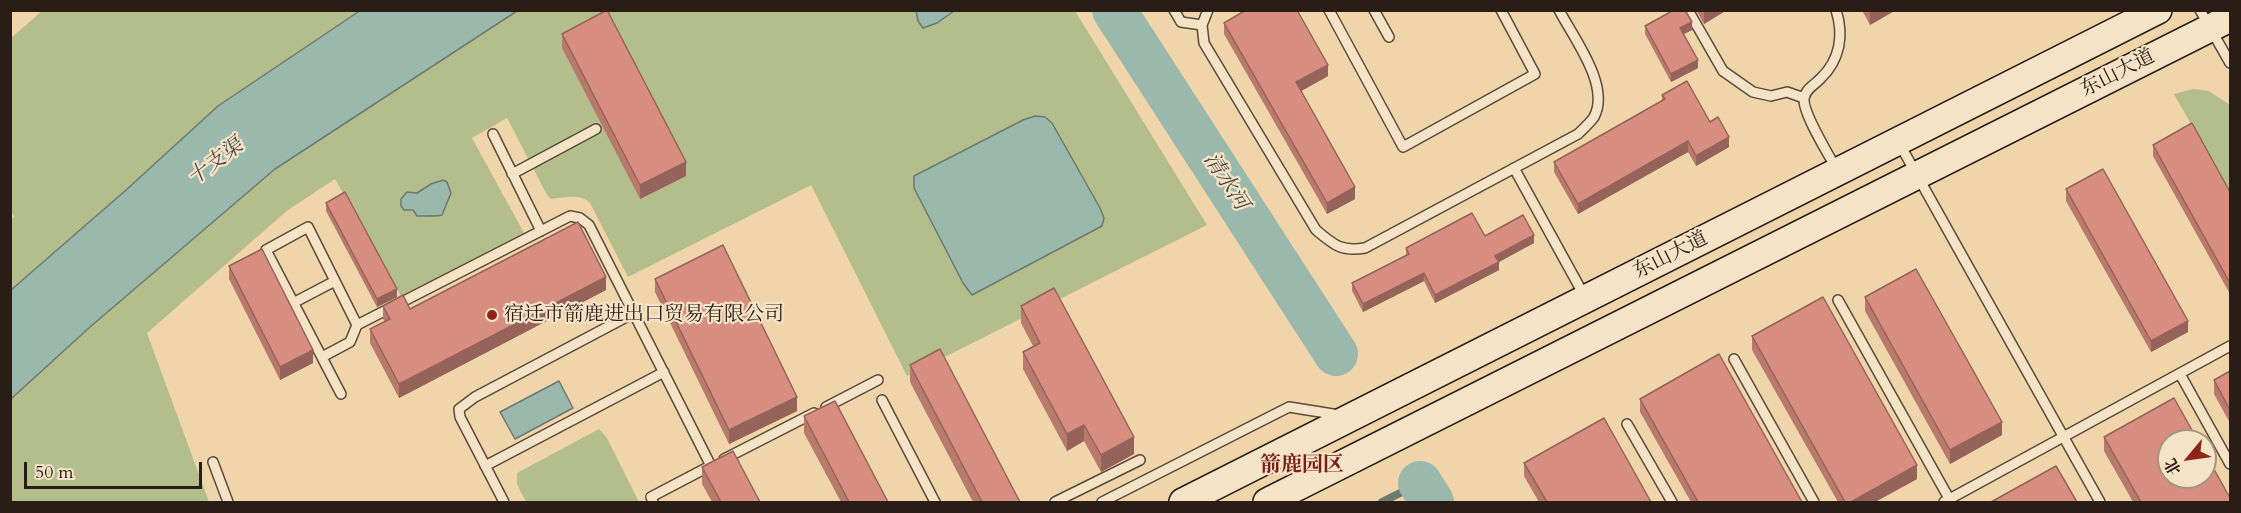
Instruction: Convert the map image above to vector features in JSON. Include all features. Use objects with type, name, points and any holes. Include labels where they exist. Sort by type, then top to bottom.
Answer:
[{"type":"main road","name":"东山大道","points":[[1183,502],[2158,10]]},
{"type":"main road","name":"东山大道","points":[[1267,502],[1917,175],[2213,19]]},
{"type":"lane","points":[[1174,10],[1182,22],[1202,25]]},
{"type":"lane","points":[[1208,10],[1202,25],[1204,43],[1316,230],[1337,247],[1352,250],[1365,248],[1578,134],[1593,118],[1598,105],[1596,79],[1558,10]]},
{"type":"lane","points":[[1329,10],[1403,147],[1535,74],[1501,10]]},
{"type":"lane","points":[[1374,10],[1389,37]]},
{"type":"lane","points":[[1688,10],[1723,71],[1754,92],[1771,96],[1787,92],[1804,98]]},
{"type":"lane","points":[[1836,10],[1840,44],[1834,63],[1810,87],[1804,98],[1806,111],[1838,172]]},
{"type":"lane","points":[[2213,19],[2230,63]]},
{"type":"lane","points":[[512,174],[596,129]]},
{"type":"lane","points":[[493,135],[541,231]]},
{"type":"lane","points":[[1898,142],[2100,502]]},
{"type":"lane","points":[[1514,168],[1586,299]]},
{"type":"lane","points":[[322,357],[350,342],[357,325],[570,216],[580,218],[589,225],[711,466]]},
{"type":"lane","points":[[341,394],[266,250],[308,227],[357,325]]},
{"type":"lane","points":[[293,303],[335,281]]},
{"type":"lane","points":[[1838,300],[1948,502],[2230,346]]},
{"type":"lane","points":[[504,502],[460,417],[459,409],[475,397],[634,313]]},
{"type":"lane","points":[[1734,359],[1814,502]]},
{"type":"lane","points":[[485,466],[664,372]]},
{"type":"lane","points":[[2180,374],[2230,464]]},
{"type":"lane","points":[[654,502],[651,497],[878,380]]},
{"type":"lane","points":[[882,400],[935,502]]},
{"type":"lane","points":[[1102,502],[1289,407],[1352,417]]},
{"type":"lane","points":[[1628,424],[1672,502]]},
{"type":"lane","points":[[1055,502],[1140,460]]},
{"type":"lane","points":[[213,462],[228,502]]},
{"type":"green space","points":[[42,11],[361,11],[218,106],[11,290],[10,220],[14,217],[10,208],[11,38]]},
{"type":"green space","points":[[517,11],[1075,11],[1207,225],[907,376],[811,185],[628,277],[590,203],[577,197],[551,199],[547,195],[507,118],[472,138],[524,233],[401,296],[335,179],[288,210],[147,333],[209,502],[11,502],[10,399],[90,327],[275,169]]},
{"type":"green space","points":[[2193,89],[2209,91],[2230,105],[2230,193],[2174,94]]},
{"type":"green space","points":[[599,429],[607,438],[639,502],[526,502],[517,484],[517,473]]},
{"type":"water","name":"十支渠","points":[[361,10],[517,11],[275,169],[90,327],[11,399],[11,290],[218,106]]},
{"type":"water","points":[[916,11],[954,11],[937,23],[923,28],[918,21]]},
{"type":"water","points":[[1035,116],[1045,117],[1052,123],[1100,208],[1104,218],[1102,226],[972,295],[963,283],[914,188],[914,176]]},
{"type":"water","points":[[443,180],[447,182],[451,193],[442,215],[417,216],[413,210],[404,210],[401,206],[401,199],[407,192],[417,193]]},
{"type":"water","points":[[559,381],[573,408],[515,439],[500,412]]},
{"type":"building","points":[[607,10],[686,162],[640,185],[562,34]]},
{"type":"building","points":[[1246,10],[1297,10],[1328,65],[1296,82],[1355,187],[1327,203],[1224,23]]},
{"type":"building","points":[[1674,10],[1685,10],[1692,22],[1680,28],[1698,60],[1671,74],[1645,26]]},
{"type":"building","points":[[1687,81],[1710,122],[1718,117],[1729,137],[1696,156],[1688,141],[1578,204],[1554,162],[1665,99],[1662,95]]},
{"type":"building","points":[[2192,123],[2230,192],[2230,283],[2153,145]]},
{"type":"building","points":[[2103,169],[2188,321],[2151,341],[2066,189]]},
{"type":"building","points":[[345,192],[397,289],[377,299],[326,203]]},
{"type":"building","points":[[1472,213],[1485,236],[1523,215],[1534,235],[1495,256],[1499,262],[1435,295],[1424,273],[1363,304],[1352,283],[1409,254],[1406,248]]},
{"type":"building","points":[[578,222],[606,277],[399,384],[370,329],[390,319],[383,306],[403,295],[410,309]]},
{"type":"building","points":[[723,245],[797,397],[729,430],[655,279]]},
{"type":"building","points":[[262,249],[313,350],[280,367],[229,266]]},
{"type":"building","points":[[1916,269],[2002,422],[1950,450],[1865,297]]},
{"type":"building","points":[[1054,288],[1134,437],[1101,455],[1084,425],[1067,434],[1023,352],[1040,343],[1021,306]]},
{"type":"building","points":[[1823,297],[1917,465],[1851,502],[1845,502],[1752,336]]},
{"type":"building","points":[[940,349],[1020,502],[982,502],[910,365]]},
{"type":"building","points":[[1719,354],[1802,502],[1698,502],[1640,399]]},
{"type":"building","points":[[2230,371],[2230,410],[2214,380]]},
{"type":"building","points":[[2174,398],[2191,429],[2157,429],[2157,489],[2217,489],[2217,475],[2230,502],[2141,502],[2104,437]]},
{"type":"building","points":[[835,401],[888,502],[849,502],[804,416]]},
{"type":"building","points":[[1604,418],[1651,502],[1547,502],[1524,463]]},
{"type":"building","points":[[733,451],[760,502],[721,502],[702,467]]},
{"type":"building","points":[[2056,466],[2077,502],[1991,502]]},
{"type":"waterway","name":"清水河","points":[[1114,10],[1336,354]]},
{"type":"waterway","points":[[1382,502],[1420,483]]},
{"type":"waterway","name":"清水河","points":[[1420,483],[1432,502]]},
{"type":"place","name":"宿迁市箭鹿进出口贸易有限公司","points":[[492,315]]},
{"type":"district","name":"箭鹿园区","points":[[1302,466]]}]
